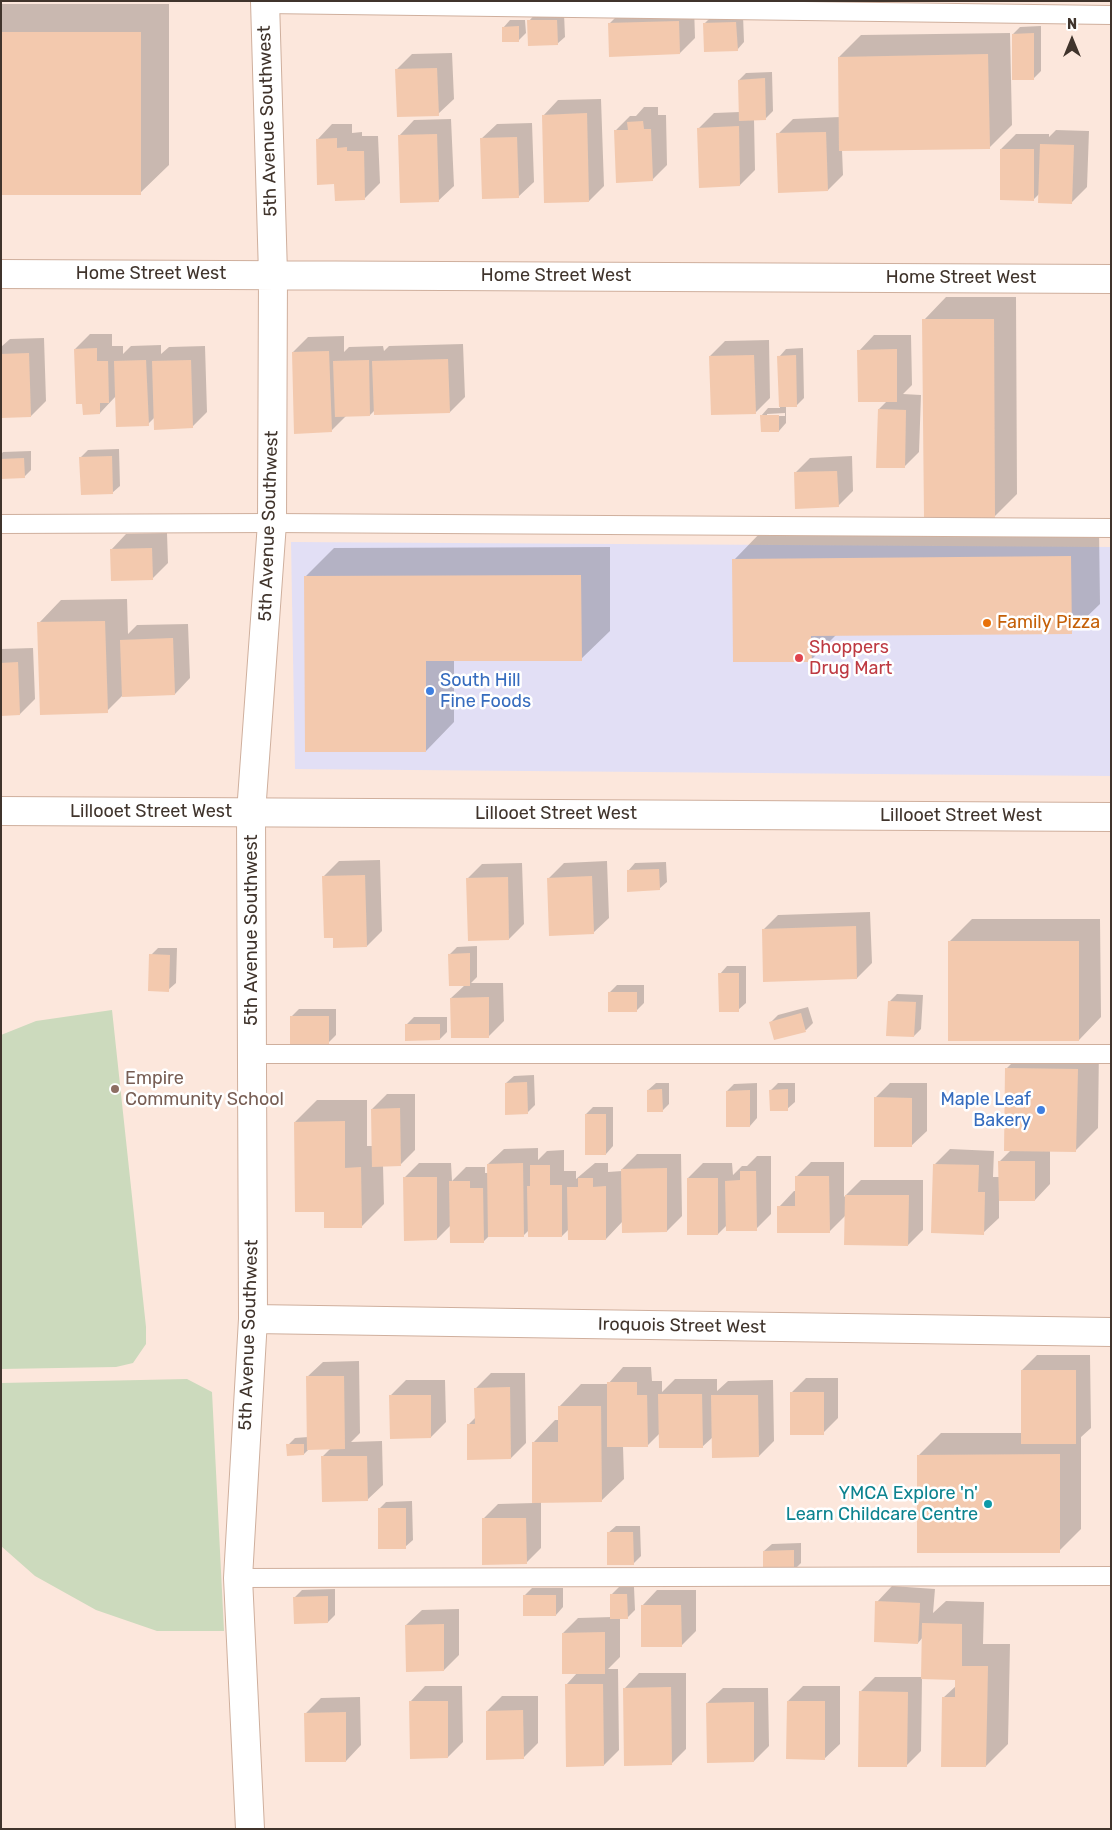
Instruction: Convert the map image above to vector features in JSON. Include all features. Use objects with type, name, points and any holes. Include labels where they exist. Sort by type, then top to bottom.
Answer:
[{"type":"street","name":"5th Avenue Southwest","points":[[250,1829],[238,1578],[253,1319],[251,813],[272,523],[273,274],[265,2]]},
{"type":"street","name":"Home Street West","points":[[1,274],[1111,279]]},
{"type":"street","name":"Lillooet Street West","points":[[1,811],[1111,817]]},
{"type":"street","name":"Iroquois Street West","points":[[253,1319],[1111,1332]]},
{"type":"lane","points":[[265,2],[1111,15]]},
{"type":"lane","points":[[1,524],[272,523],[1111,528]]},
{"type":"lane","points":[[253,1054],[1111,1054]]},
{"type":"lane","points":[[238,1578],[1111,1576]]},
{"type":"shaded area","points":[[291,542],[1111,547],[1111,776],[295,769]]},
{"type":"green space","points":[[112,1010],[146,1327],[146,1344],[133,1363],[116,1367],[1,1369],[1,1035],[36,1021]]},
{"type":"green space","points":[[187,1379],[212,1392],[224,1631],[157,1631],[96,1610],[35,1576],[1,1546],[1,1383]]},
{"type":"building","points":[[527,20],[557,20],[558,45],[528,46]]},
{"type":"building","points":[[679,21],[680,54],[609,57],[608,23]]},
{"type":"building","points":[[736,22],[738,51],[704,52],[703,23]]},
{"type":"building","points":[[519,26],[519,42],[502,42],[502,27]]},
{"type":"building","points":[[1,32],[141,32],[141,195],[1,195]]},
{"type":"building","points":[[1034,33],[1034,80],[1012,80],[1012,34]]},
{"type":"building","points":[[988,54],[990,149],[839,151],[838,57]]},
{"type":"building","points":[[437,68],[439,116],[397,117],[395,69]]},
{"type":"building","points":[[765,78],[766,120],[739,121],[738,80]]},
{"type":"building","points":[[587,113],[589,202],[544,203],[542,115]]},
{"type":"building","points":[[643,121],[644,129],[651,129],[653,181],[616,183],[614,130],[628,130],[627,122]]},
{"type":"building","points":[[739,126],[740,186],[699,188],[697,128]]},
{"type":"building","points":[[826,132],[828,191],[778,193],[776,133]]},
{"type":"building","points":[[437,134],[439,202],[400,203],[398,135]]},
{"type":"building","points":[[517,137],[519,198],[482,199],[480,138]]},
{"type":"building","points":[[337,138],[337,148],[347,147],[347,151],[364,151],[365,200],[335,201],[334,184],[317,185],[316,139]]},
{"type":"building","points":[[1040,144],[1074,145],[1072,204],[1038,203]]},
{"type":"building","points":[[1000,149],[1034,149],[1034,201],[1000,200]]},
{"type":"building","points":[[922,319],[994,319],[995,518],[924,518]]},
{"type":"building","points":[[97,348],[97,361],[108,361],[109,403],[100,403],[100,414],[83,415],[82,404],[76,404],[74,349]]},
{"type":"building","points":[[897,349],[897,402],[858,402],[857,350]]},
{"type":"building","points":[[329,351],[332,432],[294,434],[292,352]]},
{"type":"building","points":[[29,353],[31,417],[1,418],[1,354]]},
{"type":"building","points":[[754,355],[756,414],[711,415],[709,356]]},
{"type":"building","points":[[796,355],[797,407],[779,407],[777,356]]},
{"type":"building","points":[[448,359],[450,413],[374,415],[372,361]]},
{"type":"building","points":[[146,360],[149,426],[116,427],[114,361]]},
{"type":"building","points":[[191,360],[193,428],[154,430],[152,361]]},
{"type":"building","points":[[369,360],[370,416],[335,417],[333,361]]},
{"type":"building","points":[[878,409],[906,410],[905,468],[876,468]]},
{"type":"building","points":[[760,415],[779,415],[779,432],[761,432]]},
{"type":"building","points":[[112,456],[113,494],[81,495],[79,457]]},
{"type":"building","points":[[24,458],[25,478],[1,479],[1,459]]},
{"type":"building","points":[[837,471],[839,507],[795,509],[794,472]]},
{"type":"building","points":[[152,548],[153,580],[111,581],[110,549]]},
{"type":"building","points":[[1071,556],[1072,634],[811,636],[812,662],[733,662],[732,559]]},
{"type":"building","points":[[581,575],[582,661],[426,661],[426,752],[305,752],[304,576]]},
{"type":"building","points":[[105,621],[108,713],[40,715],[37,622]]},
{"type":"building","points":[[173,638],[175,695],[122,697],[120,640]]},
{"type":"building","points":[[18,662],[20,715],[1,716],[1,663]]},
{"type":"building","points":[[659,869],[660,890],[627,892],[627,870]]},
{"type":"building","points":[[365,875],[367,947],[333,948],[333,938],[324,938],[322,876]]},
{"type":"building","points":[[592,876],[594,934],[549,936],[547,878]]},
{"type":"building","points":[[508,877],[509,940],[468,941],[466,878]]},
{"type":"building","points":[[856,926],[857,979],[763,982],[762,929]]},
{"type":"building","points":[[948,941],[1079,941],[1079,1041],[948,1041]]},
{"type":"building","points":[[470,953],[470,986],[449,986],[448,954]]},
{"type":"building","points":[[149,954],[170,955],[169,992],[148,991]]},
{"type":"building","points":[[718,973],[739,973],[739,1012],[719,1012]]},
{"type":"building","points":[[608,992],[637,992],[637,1012],[608,1012]]},
{"type":"building","points":[[489,997],[489,1038],[451,1038],[450,998]]},
{"type":"building","points":[[888,1001],[916,1002],[914,1037],[886,1036]]},
{"type":"building","points":[[801,1013],[806,1032],[774,1040],[769,1022]]},
{"type":"building","points":[[290,1016],[329,1016],[329,1044],[290,1044]]},
{"type":"building","points":[[405,1024],[440,1024],[440,1040],[405,1041]]},
{"type":"building","name":"Maple Leaf Bakery","points":[[1005,1068],[1078,1069],[1076,1152],[1004,1151]]},
{"type":"building","points":[[527,1082],[528,1114],[505,1115],[505,1083]]},
{"type":"building","points":[[662,1089],[663,1112],[647,1112],[647,1090]]},
{"type":"building","points":[[788,1089],[788,1111],[770,1111],[769,1090]]},
{"type":"building","points":[[750,1090],[750,1127],[726,1127],[726,1091]]},
{"type":"building","points":[[874,1097],[912,1098],[912,1147],[874,1147]]},
{"type":"building","points":[[400,1108],[401,1166],[372,1167],[371,1109]]},
{"type":"building","points":[[585,1114],[606,1114],[606,1155],[585,1155]]},
{"type":"building","points":[[345,1121],[345,1168],[361,1167],[362,1228],[324,1228],[324,1212],[295,1212],[294,1122]]},
{"type":"building","points":[[998,1161],[1035,1161],[1035,1201],[999,1201]]},
{"type":"building","points":[[523,1163],[524,1237],[488,1237],[487,1164]]},
{"type":"building","points":[[933,1164],[979,1165],[978,1192],[985,1192],[984,1235],[931,1233]]},
{"type":"building","points":[[530,1165],[550,1165],[550,1185],[562,1185],[562,1237],[528,1237],[527,1186],[530,1186]]},
{"type":"building","points":[[667,1168],[667,1232],[622,1233],[621,1169]]},
{"type":"building","points":[[740,1171],[756,1171],[757,1231],[726,1231],[725,1181],[740,1180]]},
{"type":"building","points":[[795,1176],[829,1176],[830,1233],[777,1233],[777,1206],[795,1206]]},
{"type":"building","points":[[403,1177],[437,1177],[437,1240],[404,1241]]},
{"type":"building","points":[[578,1178],[593,1178],[593,1187],[606,1186],[606,1240],[568,1240],[567,1187],[578,1187]]},
{"type":"building","points":[[687,1178],[718,1178],[718,1235],[687,1235]]},
{"type":"building","points":[[449,1181],[470,1181],[470,1188],[483,1188],[484,1243],[450,1243]]},
{"type":"building","points":[[845,1195],[909,1195],[908,1246],[844,1245]]},
{"type":"building","points":[[1021,1370],[1076,1370],[1076,1444],[1021,1444]]},
{"type":"building","points":[[306,1376],[344,1376],[345,1449],[307,1450]]},
{"type":"building","points":[[607,1382],[637,1382],[637,1395],[647,1395],[648,1447],[607,1447]]},
{"type":"building","points":[[510,1387],[511,1459],[467,1460],[467,1424],[475,1424],[474,1388]]},
{"type":"building","points":[[790,1392],[824,1392],[824,1435],[790,1435]]},
{"type":"building","points":[[658,1394],[702,1394],[703,1448],[659,1448]]},
{"type":"building","points":[[389,1395],[431,1395],[431,1438],[390,1439]]},
{"type":"building","points":[[711,1395],[758,1395],[759,1457],[712,1458]]},
{"type":"building","points":[[558,1406],[601,1406],[602,1502],[532,1503],[532,1442],[558,1442]]},
{"type":"building","points":[[286,1444],[304,1444],[304,1455],[287,1456]]},
{"type":"building","name":"YMCA Explore 'n' Learn Childcare Centre","points":[[1060,1454],[1060,1553],[917,1553],[917,1455]]},
{"type":"building","points":[[321,1456],[367,1456],[368,1501],[322,1502]]},
{"type":"building","points":[[378,1508],[406,1508],[406,1549],[378,1549]]},
{"type":"building","points":[[482,1518],[526,1518],[527,1564],[482,1565]]},
{"type":"building","points":[[607,1532],[633,1532],[634,1565],[607,1565]]},
{"type":"building","points":[[794,1550],[794,1572],[763,1572],[763,1551]]},
{"type":"building","points":[[610,1594],[627,1594],[628,1619],[610,1619]]},
{"type":"building","points":[[523,1595],[556,1595],[556,1616],[523,1616]]},
{"type":"building","points":[[328,1596],[328,1623],[294,1624],[293,1597]]},
{"type":"building","points":[[875,1601],[920,1603],[918,1644],[874,1642]]},
{"type":"building","points":[[641,1605],[681,1605],[682,1647],[641,1647]]},
{"type":"building","points":[[922,1623],[962,1624],[962,1666],[988,1666],[986,1767],[941,1767],[942,1697],[955,1697],[955,1680],[921,1679]]},
{"type":"building","points":[[444,1624],[444,1671],[406,1672],[405,1625]]},
{"type":"building","points":[[605,1632],[605,1674],[562,1674],[562,1633]]},
{"type":"building","points":[[565,1684],[603,1684],[604,1766],[566,1767]]},
{"type":"building","points":[[671,1687],[672,1765],[624,1766],[623,1688]]},
{"type":"building","points":[[859,1691],[908,1692],[907,1767],[858,1767]]},
{"type":"building","points":[[409,1701],[448,1701],[448,1758],[410,1759]]},
{"type":"building","points":[[787,1701],[825,1701],[825,1760],[786,1759]]},
{"type":"building","points":[[754,1702],[754,1762],[707,1763],[706,1703]]},
{"type":"building","points":[[523,1710],[524,1759],[486,1760],[486,1711]]},
{"type":"building","points":[[346,1712],[346,1762],[305,1762],[304,1713]]},
{"type":"place","name":"Family Pizza","points":[[987,623]]},
{"type":"place","name":"Shoppers Drug Mart","points":[[799,658]]},
{"type":"place","name":"South Hill Fine Foods","points":[[430,691]]},
{"type":"place","name":"Empire Community School","points":[[115,1089]]},
{"type":"place","name":"Maple Leaf Bakery","points":[[1041,1110]]},
{"type":"place","name":"YMCA Explore 'n' Learn Childcare Centre","points":[[988,1504]]}]
